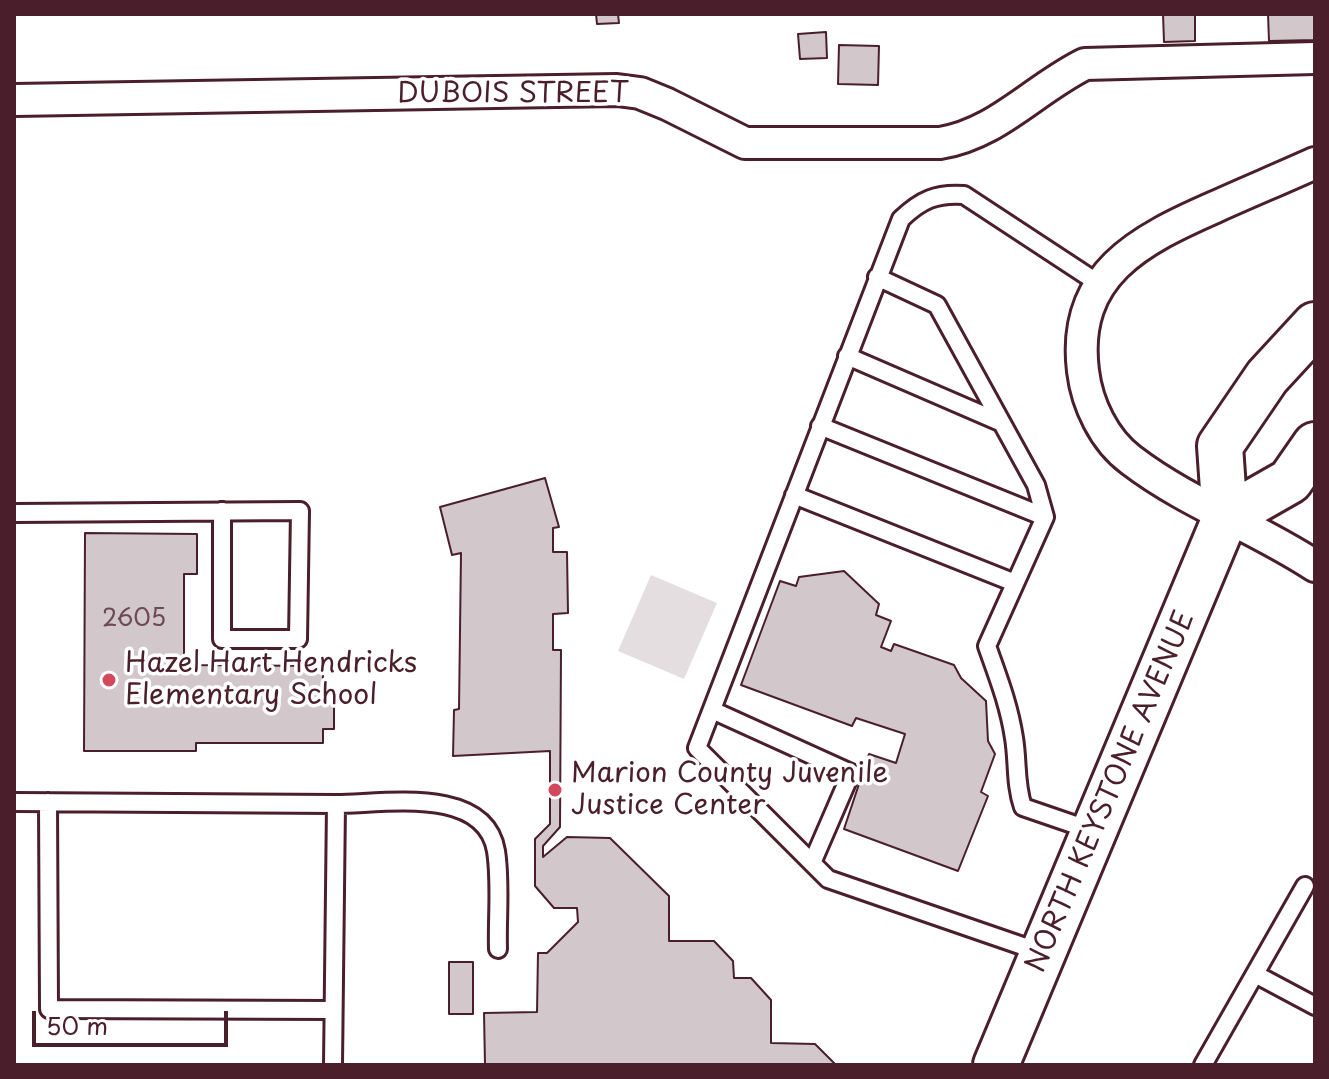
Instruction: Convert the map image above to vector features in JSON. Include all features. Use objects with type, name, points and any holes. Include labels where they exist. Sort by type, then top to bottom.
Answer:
[{"type":"main road","name":"NORTH KEYSTONE AVENUE","points":[[996,1065],[1225,518],[1220,446],[1267,377],[1315,325]]},
{"type":"main road","points":[[1225,518],[1290,481],[1315,445]]},
{"type":"street","name":"DUBOIS STREET","points":[[14,100],[617,90],[640,93],[667,104],[745,143],[940,143],[963,140],[992,126],[1067,73],[1085,64],[1315,58]]},
{"type":"street","points":[[1315,163],[1152,235],[1122,256],[1101,285],[1086,319],[1082,343],[1084,379],[1095,413],[1107,435],[1132,461],[1225,518],[1315,566]]},
{"type":"lane","points":[[1043,953],[828,879],[697,748],[901,219],[919,202],[942,193],[964,195],[1101,285]]},
{"type":"lane","points":[[877,277],[937,305],[1036,485],[1045,517],[987,646],[1009,704],[1017,789],[1023,807],[1094,832]]},
{"type":"lane","points":[[847,356],[1002,423]]},
{"type":"lane","points":[[820,426],[1045,517]]},
{"type":"lane","points":[[794,495],[1015,583]]},
{"type":"lane","points":[[14,513],[222,511],[300,511],[298,639],[222,639],[222,511]]},
{"type":"lane","points":[[712,710],[851,773],[812,863]]},
{"type":"lane","points":[[14,802],[445,803],[476,815],[496,848],[498,949]]},
{"type":"lane","points":[[48,802],[49,1009],[333,1010]]},
{"type":"lane","points":[[333,1065],[336,804]]},
{"type":"lane","points":[[1203,1065],[1305,886]]},
{"type":"lane","points":[[1255,974],[1315,1006]]},
{"type":"shaded area","points":[[651,575],[717,603],[684,679],[618,651]]},
{"type":"building","points":[[596,14],[618,14],[619,23],[597,24]]},
{"type":"building","points":[[1163,14],[1195,14],[1195,41],[1164,42]]},
{"type":"building","points":[[1268,14],[1315,14],[1315,40],[1269,41]]},
{"type":"building","points":[[826,32],[827,58],[800,59],[798,34]]},
{"type":"building","points":[[839,45],[879,46],[878,85],[838,84]]},
{"type":"building","name":"Marion County Juvenile Justice Center","points":[[545,478],[559,527],[553,528],[553,552],[567,552],[568,613],[553,614],[553,650],[561,650],[560,827],[543,846],[543,857],[567,837],[610,838],[669,896],[669,941],[714,941],[733,961],[734,978],[751,978],[771,1000],[771,1043],[815,1044],[836,1065],[485,1065],[484,1013],[537,1012],[538,953],[547,953],[578,922],[577,908],[554,908],[535,886],[535,839],[550,824],[550,751],[453,756],[454,710],[459,709],[461,553],[452,555],[440,507]]},
{"type":"building","name":"Hazel Hart Hendricks Elementary School","points":[[85,533],[197,534],[197,574],[184,574],[184,665],[323,666],[323,696],[334,696],[334,729],[323,729],[323,743],[196,743],[196,751],[84,751]]},
{"type":"building","points":[[844,571],[879,604],[876,615],[891,621],[881,647],[891,651],[894,644],[954,665],[961,678],[986,701],[988,741],[995,754],[981,792],[988,796],[958,871],[844,829],[869,754],[896,763],[905,734],[856,718],[852,726],[741,685],[780,581],[796,586],[799,577]]},
{"type":"building","points":[[449,962],[473,962],[473,1014],[449,1014]]},
{"type":"place","name":"Hazel Hart Hendricks Elementary School","points":[[109,680]]},
{"type":"place","name":"Marion County Juvenile Justice Center","points":[[555,790]]}]
